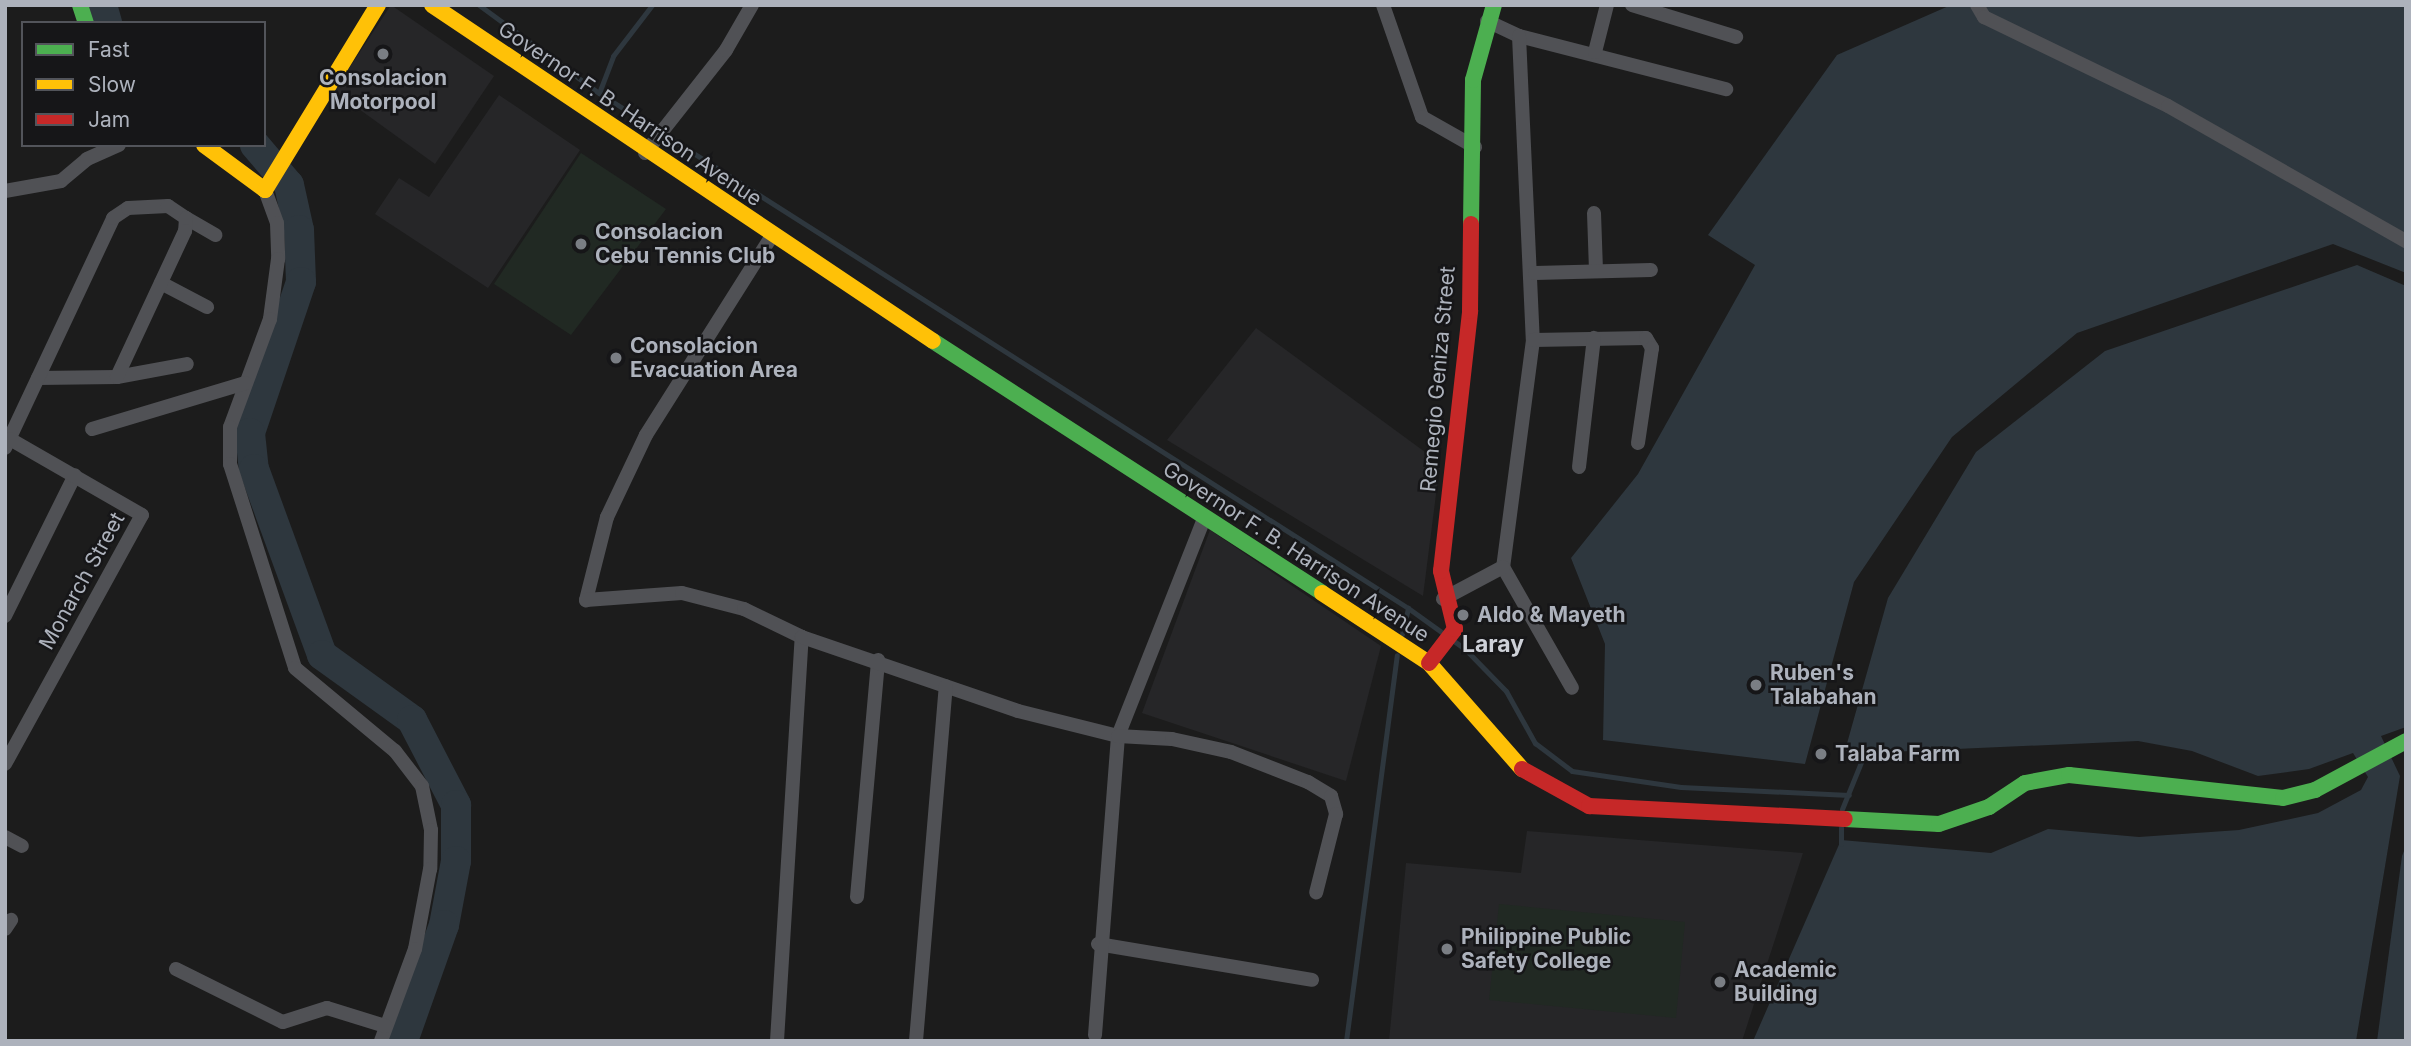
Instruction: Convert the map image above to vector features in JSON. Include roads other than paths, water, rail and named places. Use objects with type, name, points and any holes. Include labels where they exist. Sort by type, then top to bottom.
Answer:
[{"type":"street","points":[[378,5],[271,177],[278,259],[270,319],[230,427],[230,464],[295,668],[395,751],[422,786],[430,869],[415,948],[380,1041]]},
{"type":"street","name":"Governor F. B. Harrison Avenue","points":[[432,5],[645,153],[774,234],[1204,519],[1429,663],[1525,773],[1610,810],[1939,824],[1989,807],[2025,783],[2069,775],[2283,798],[2315,790],[2399,744]]},
{"type":"street","points":[[645,153],[752,5]]},
{"type":"street","points":[[1383,5],[1422,117],[1475,147]]},
{"type":"street","name":"Remegio Geniza Street","points":[[1429,663],[1455,629],[1443,599],[1470,311],[1475,147],[1473,80],[1487,21],[1494,5]]},
{"type":"street","points":[[1595,52],[1607,5]]},
{"type":"street","points":[[1632,5],[1736,37]]},
{"type":"street","points":[[1977,5],[1984,18],[2168,106],[2406,241]]},
{"type":"street","points":[[1487,21],[1519,36],[1595,52],[1726,89]]},
{"type":"street","points":[[1519,36],[1535,272],[1533,340],[1503,567],[1572,688]]},
{"type":"street","points":[[5,191],[61,181],[87,159],[114,147]]},
{"type":"street","points":[[207,147],[247,171],[271,177]]},
{"type":"street","points":[[8,444],[113,218],[128,208],[168,206],[185,225],[216,235]]},
{"type":"street","points":[[1594,213],[1596,271]]},
{"type":"street","points":[[117,377],[161,284],[185,225]]},
{"type":"street","points":[[774,234],[646,435],[607,517],[586,600],[682,593],[744,609],[802,637],[878,660],[946,686],[1118,736],[1172,739],[1231,752],[1331,796],[1336,814],[1316,893]]},
{"type":"street","points":[[1535,272],[1651,270]]},
{"type":"street","points":[[161,284],[207,307]]},
{"type":"street","points":[[1533,340],[1594,338],[1650,343],[1638,443]]},
{"type":"street","points":[[1579,467],[1594,338]]},
{"type":"street","points":[[38,378],[117,377],[187,364]]},
{"type":"street","points":[[92,429],[245,383]]},
{"type":"street","name":"Monarch Street","points":[[5,764],[142,514],[75,475],[8,444]]},
{"type":"street","points":[[5,616],[75,475]]},
{"type":"street","points":[[1095,1035],[1098,944],[1118,736],[1204,519]]},
{"type":"street","points":[[1443,599],[1503,567]]},
{"type":"street","points":[[777,1041],[802,637]]},
{"type":"street","points":[[857,897],[878,660]]},
{"type":"street","points":[[916,1041],[946,686]]},
{"type":"street","points":[[5,837],[22,846]]},
{"type":"street","points":[[1098,944],[1312,979]]},
{"type":"street","points":[[176,969],[283,1022],[327,1007],[386,1026]]},
{"type":"waterway","points":[[102,5],[106,21]]},
{"type":"waterway","points":[[479,5],[599,93],[1408,608],[1465,649],[1506,691],[1535,743],[1572,771],[1681,787],[1849,795]]},
{"type":"waterway","points":[[599,93],[613,56],[652,5]]},
{"type":"waterway","points":[[257,147],[289,185],[299,230],[301,282],[250,433],[254,469],[322,655],[412,720],[456,805],[456,861],[444,925],[403,1041]]},
{"type":"waterway","points":[[1402,634],[1408,608]]},
{"type":"waterway","points":[[1346,1041],[1397,655]]},
{"type":"waterway","points":[[1842,809],[1866,750]]},
{"type":"waterway","points":[[1841,827],[1841,844]]},
{"type":"place","name":"Consolacion Motorpool","points":[[383,54]]},
{"type":"place","name":"Consolacion Cebu Tennis Club","points":[[581,244]]},
{"type":"place","name":"Consolacion Evacuation Area","points":[[616,358]]},
{"type":"place","name":"Aldo & Mayeth","points":[[1463,615]]},
{"type":"place","name":"Ruben's Talabahan","points":[[1756,685]]},
{"type":"place","name":"Talaba Farm","points":[[1821,754]]},
{"type":"place","name":"Philippine Public Safety College","points":[[1447,949]]},
{"type":"place","name":"Academic Building","points":[[1720,982]]},
{"type":"district","name":"Laray","points":[[1493,644]]}]
